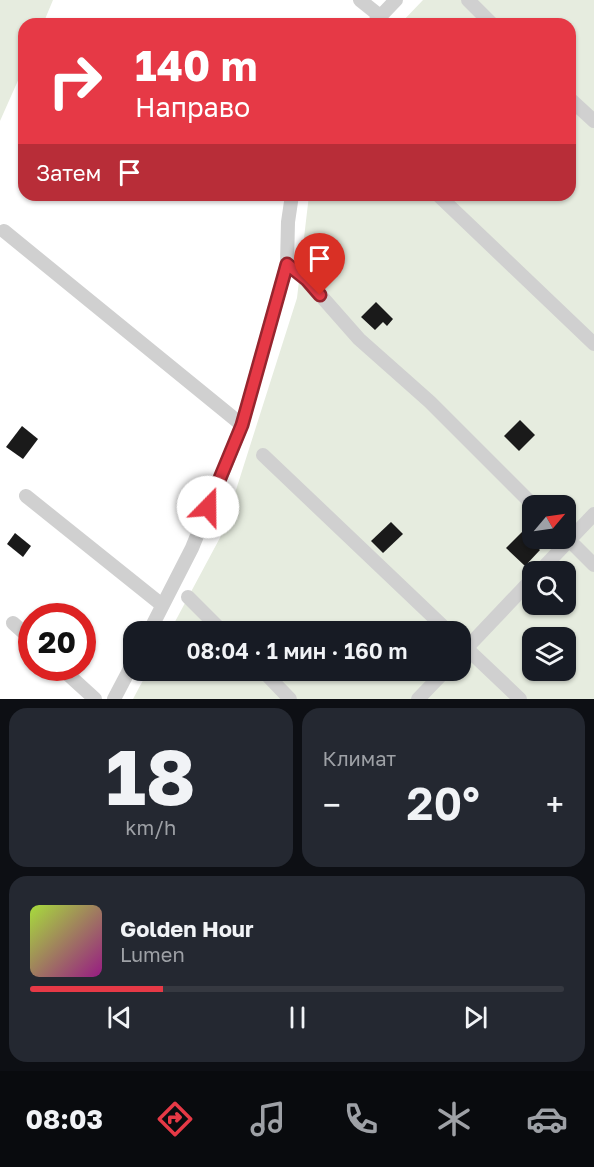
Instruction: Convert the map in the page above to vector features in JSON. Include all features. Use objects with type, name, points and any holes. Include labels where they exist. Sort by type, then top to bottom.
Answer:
[{"type":"lane","points":[[360,0],[375,18]]},
{"type":"lane","points":[[379,18],[396,0]]},
{"type":"lane","points":[[468,0],[486,18]]},
{"type":"lane","points":[[576,104],[594,121]]},
{"type":"lane","points":[[154,621],[192,548],[242,425],[287,264],[289,201]]},
{"type":"lane","points":[[444,201],[594,344]]},
{"type":"lane","points":[[4,231],[242,425]]},
{"type":"lane","points":[[287,264],[307,280],[359,339],[430,402],[523,495]]},
{"type":"lane","points":[[263,455],[437,621]]},
{"type":"lane","points":[[26,496],[162,605]]},
{"type":"lane","points":[[576,531],[594,514]]},
{"type":"lane","points":[[576,548],[594,565]]},
{"type":"lane","points":[[548,561],[559,549]]},
{"type":"lane","points":[[471,641],[522,589]]},
{"type":"lane","points":[[189,597],[212,621]]},
{"type":"lane","points":[[13,623],[18,627]]},
{"type":"lane","points":[[471,656],[520,699]]},
{"type":"lane","points":[[75,681],[95,699]]},
{"type":"lane","points":[[114,699],[123,681]]},
{"type":"lane","points":[[273,681],[290,699]]},
{"type":"lane","points":[[418,699],[435,681]]},
{"type":"shaded area","points":[[0,0],[53,0],[46,18],[18,18],[18,80],[0,121]]},
{"type":"shaded area","points":[[423,0],[594,0],[594,699],[133,699],[143,681],[471,681],[471,621],[175,621],[222,534],[297,298],[308,201],[576,201],[576,18],[406,18]]},
{"type":"building","points":[[376,302],[393,319],[387,326],[383,322],[375,330],[361,317]]},
{"type":"building","points":[[520,420],[535,435],[519,451],[504,436]]},
{"type":"building","points":[[22,426],[38,439],[23,459],[6,447]]},
{"type":"building","points":[[391,522],[403,534],[383,553],[371,541]]},
{"type":"building","points":[[522,532],[522,549],[540,550],[530,561],[522,561],[522,563],[506,548]]},
{"type":"building","points":[[15,533],[31,546],[23,557],[7,544]]},
{"type":"route","points":[[208,507],[242,425],[287,264],[307,280],[320,295]]}]
